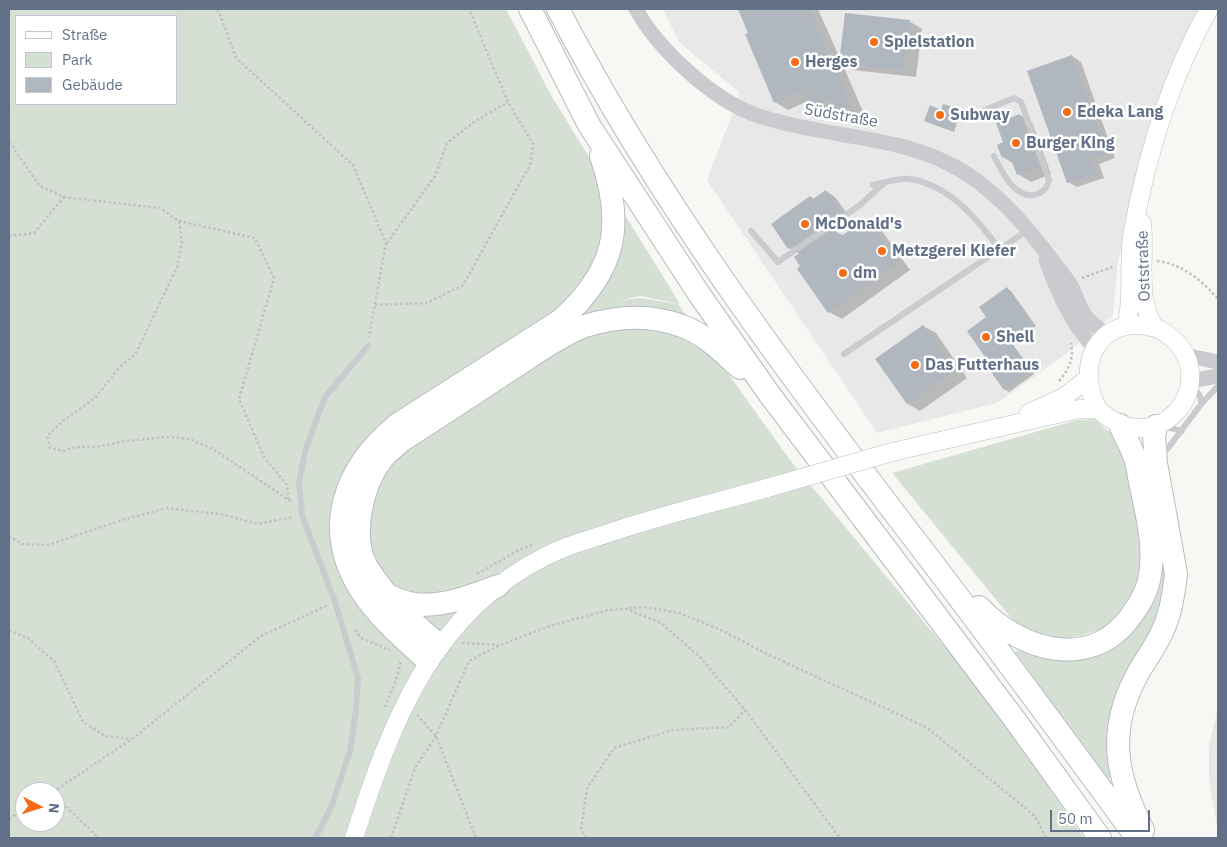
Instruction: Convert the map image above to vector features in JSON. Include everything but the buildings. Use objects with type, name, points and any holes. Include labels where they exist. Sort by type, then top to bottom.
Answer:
[{"type":"highway","points":[[530,9],[590,124],[699,294],[770,396],[1015,720],[1100,838]]},
{"type":"highway","points":[[558,9],[618,118],[723,282],[794,381],[1038,702],[1137,838]]},
{"type":"highway","points":[[438,647],[383,617],[363,593],[349,570],[341,534],[343,502],[357,467],[378,440],[398,424],[561,320],[579,303],[601,272],[610,250],[614,202],[590,124]]},
{"type":"highway","points":[[438,647],[386,594],[366,565],[358,532],[364,493],[382,459],[409,436],[536,353],[583,327],[633,317],[664,320],[684,326],[705,337],[770,396]]},
{"type":"highway","points":[[910,534],[991,620],[1018,638],[1042,648],[1063,651],[1082,649],[1103,642],[1121,628],[1138,606],[1149,582],[1152,559],[1148,521],[1134,454],[1120,425]]},
{"type":"highway","points":[[1147,838],[1123,783],[1118,756],[1117,728],[1124,701],[1136,676],[1163,630],[1174,592],[1176,574],[1156,463],[1154,436],[1158,425]]},
{"type":"highway","points":[[386,594],[399,601],[427,606],[457,600],[498,586]]},
{"type":"main road","name":"Oststraße","points":[[1126,326],[1132,240],[1160,122],[1175,81],[1199,27],[1211,9]]},
{"type":"main road","name":"Oststraße","points":[[1140,203],[1146,311],[1155,328]]},
{"type":"main road","points":[[1146,325],[1155,328],[1173,338],[1185,355],[1190,383],[1180,407],[1171,417],[1158,425],[1132,428],[1120,425],[1108,419],[1098,409],[1090,395],[1087,379],[1088,363],[1095,349],[1107,335],[1126,326],[1146,325]]},
{"type":"main road","points":[[983,430],[1022,417],[1064,397],[1087,379]]},
{"type":"main road","points":[[354,838],[389,741],[405,703],[438,647],[469,610],[498,586],[546,556],[631,525],[892,452],[1079,409],[1098,409]]},
{"type":"street","name":"Südstraße","points":[[636,9],[663,46],[686,69],[718,94],[752,114],[797,126],[903,145],[933,156],[991,190],[1029,230],[1069,283],[1086,317],[1107,335]]},
{"type":"street","name":"Südstraße","points":[[1044,252],[1057,290],[1078,331],[1095,349]]},
{"type":"street","points":[[1185,355],[1218,362]]},
{"type":"street","points":[[1190,383],[1218,376]]},
{"type":"lane","points":[[983,110],[1014,98],[1021,102],[1049,180],[1048,186],[1041,193],[1032,196],[1023,194],[1003,174],[994,156]]},
{"type":"lane","points":[[872,185],[910,178],[939,189],[979,220],[998,249]]},
{"type":"lane","points":[[752,231],[778,262],[860,205],[884,183]]},
{"type":"lane","points":[[844,354],[1029,230]]},
{"type":"lane","points":[[315,838],[331,808],[350,751],[358,678],[336,602],[302,515],[298,483],[306,448],[325,397],[368,346]]},
{"type":"lane","points":[[1190,383],[1199,394],[1202,403]]},
{"type":"lane","points":[[1156,463],[1202,403],[1218,386]]},
{"type":"lane","points":[[1158,425],[1182,431]]},
{"type":"path","points":[[218,9],[236,58],[353,165],[386,243]]},
{"type":"path","points":[[375,305],[427,302],[463,285],[530,165],[533,144],[508,102],[469,9]]},
{"type":"path","points":[[368,346],[386,243],[435,176],[447,143],[475,121],[508,102]]},
{"type":"path","points":[[9,142],[40,186],[64,197],[160,208],[179,221],[255,238],[274,278],[239,399],[264,457],[287,485],[289,501]]},
{"type":"path","points":[[9,236],[34,232],[64,197]]},
{"type":"path","points":[[179,221],[182,243],[177,267],[136,352],[118,369],[96,398],[63,420],[47,436],[50,448],[63,452],[76,447],[96,447],[126,441],[167,437],[190,439],[213,449],[300,507]]},
{"type":"path","points":[[1056,383],[1068,370],[1072,352],[1070,339]]},
{"type":"path","points":[[9,536],[22,544],[48,545],[122,520],[167,508],[220,514],[258,524],[302,515]]},
{"type":"path","points":[[65,783],[132,739],[261,636],[336,602]]},
{"type":"path","points":[[391,838],[415,768],[436,736],[468,661],[500,645],[550,626],[608,610],[644,607],[679,613],[719,629],[768,655],[926,727],[1034,816],[1046,838]]},
{"type":"path","points":[[627,608],[661,623],[700,657],[745,710],[840,838]]},
{"type":"path","points":[[351,626],[361,638],[388,651],[394,649]]},
{"type":"path","points":[[9,630],[28,638],[54,661],[82,722],[105,736],[132,739]]},
{"type":"path","points":[[438,647],[500,645]]},
{"type":"path","points":[[405,703],[436,736],[476,838]]},
{"type":"path","points":[[586,838],[581,828],[586,788],[614,748],[674,730],[729,727],[745,710]]},
{"type":"path","points":[[65,806],[99,838]]},
{"type":"shaded area","points":[[663,9],[1206,9],[1148,128],[1118,262],[1113,315],[1063,356],[997,403],[877,433],[707,180],[740,93],[679,42]]},
{"type":"shaded area","points":[[1218,708],[1218,831],[1209,782],[1209,745]]},
{"type":"green space","points":[[9,9],[506,9],[552,97],[680,304],[640,296],[621,300],[640,298],[678,304],[790,460],[986,697],[1084,838],[9,838]]},
{"type":"green space","points":[[1095,419],[1104,428],[1116,435],[1129,458],[1145,563],[1140,585],[1124,610],[1109,627],[1079,636],[1057,639],[1034,633],[1016,624],[892,473],[1077,420]]},
{"type":"green space","points":[[1162,538],[1167,593],[1113,776],[1105,780],[1015,652],[1023,648],[1101,651]]},
{"type":"place","name":"Spielstation","points":[[874,42]]},
{"type":"place","name":"Herges","points":[[795,62]]},
{"type":"place","name":"Edeka Lang","points":[[1067,112]]},
{"type":"place","name":"Subway","points":[[940,115]]},
{"type":"place","name":"Burger King","points":[[1016,143]]},
{"type":"place","name":"McDonald's","points":[[805,224]]},
{"type":"place","name":"Metzgerei Kiefer","points":[[882,251]]},
{"type":"place","name":"dm","points":[[843,273]]},
{"type":"place","name":"Shell","points":[[986,337]]},
{"type":"place","name":"Das Futterhaus","points":[[915,365]]}]
